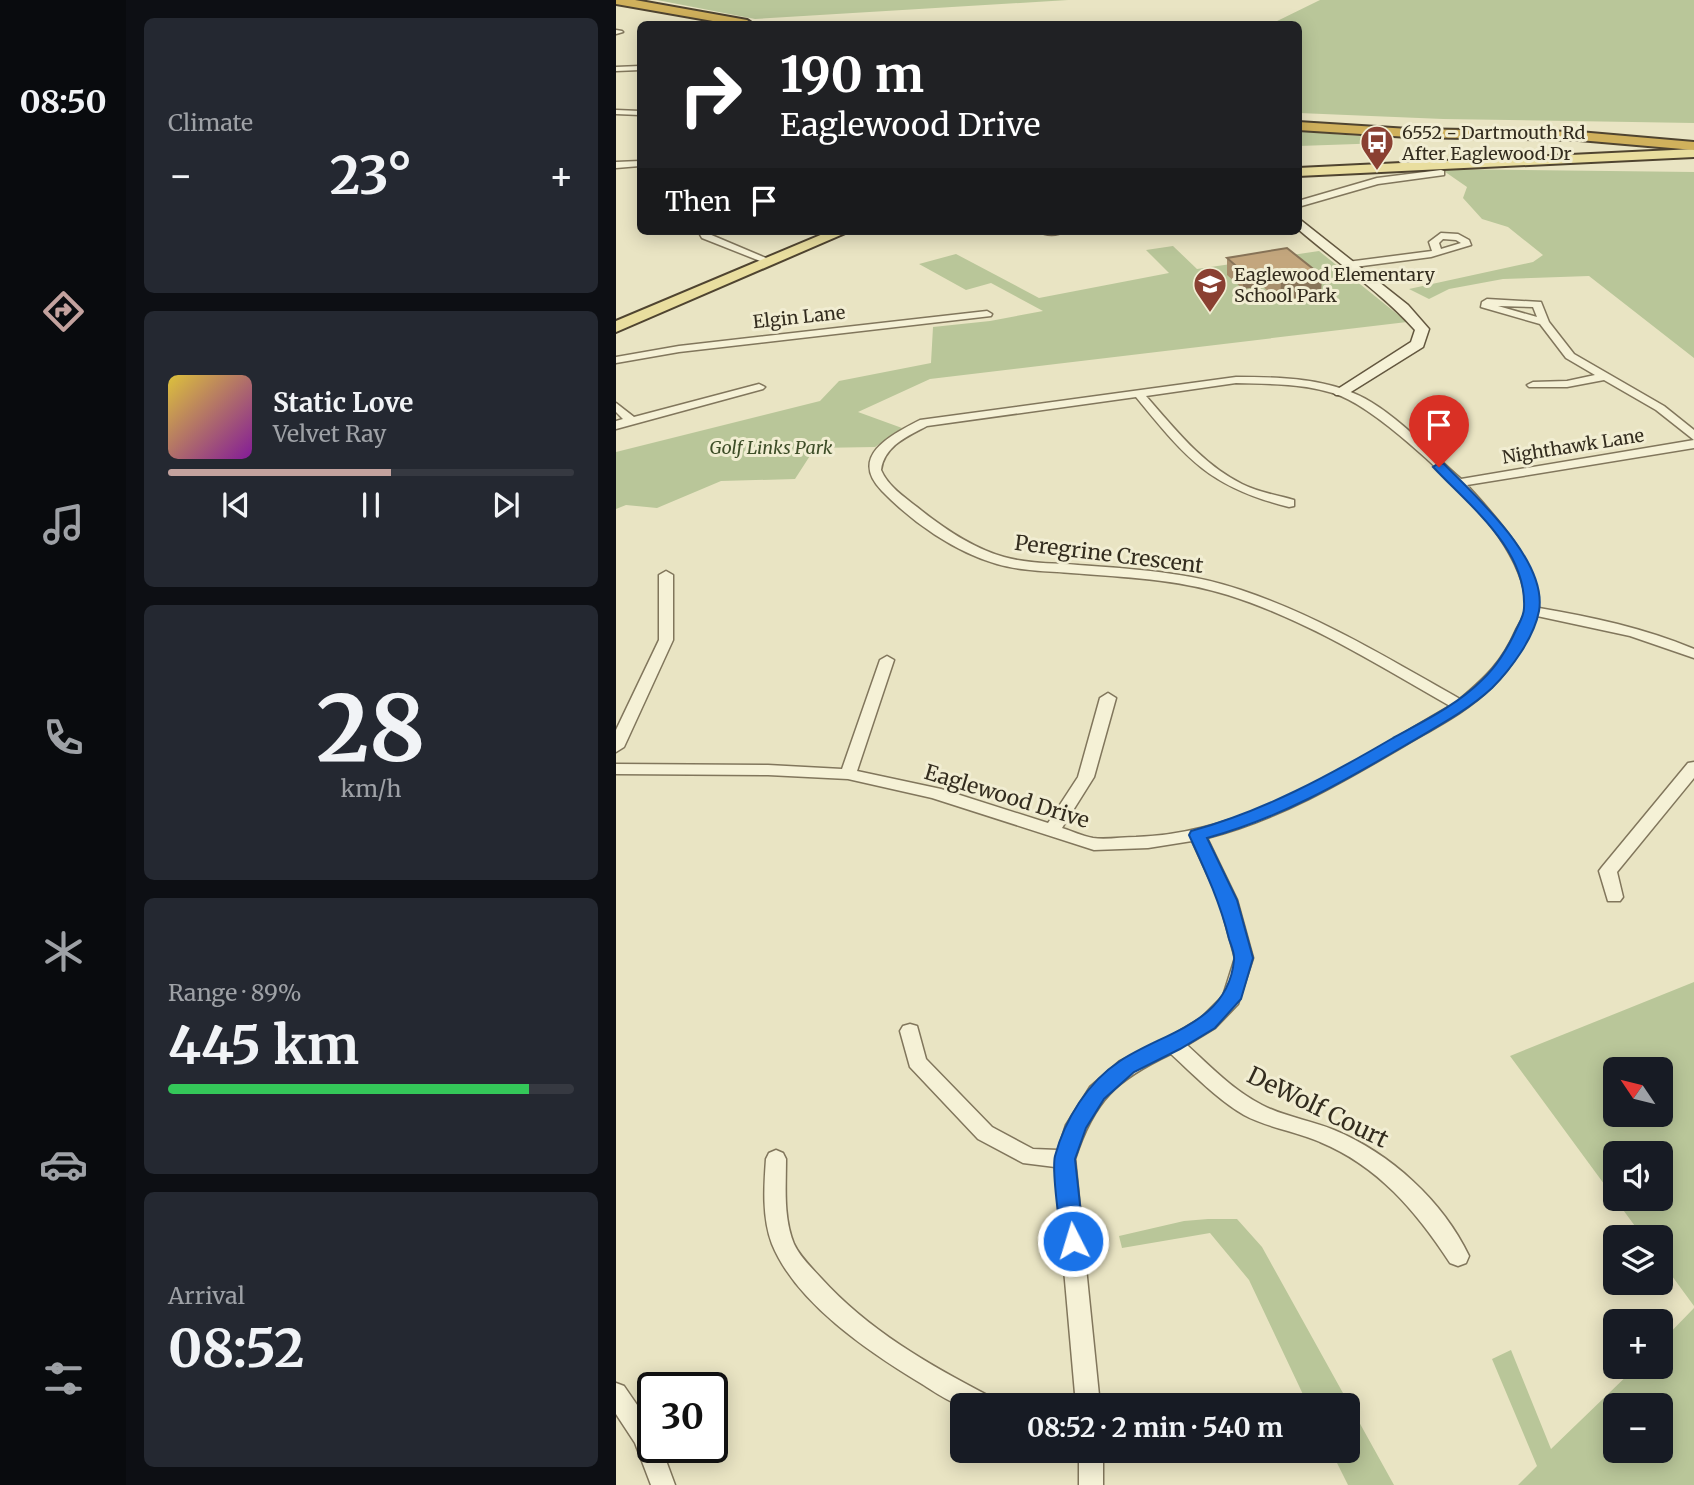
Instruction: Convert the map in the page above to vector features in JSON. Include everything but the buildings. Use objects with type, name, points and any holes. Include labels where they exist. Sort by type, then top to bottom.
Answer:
[{"type":"highway","points":[[616,2],[711,21]]},
{"type":"highway","points":[[616,2],[729,21]]},
{"type":"highway","points":[[1302,124],[1441,130],[1680,129]]},
{"type":"highway","points":[[1302,124],[1409,133],[1579,136],[1694,146]]},
{"type":"main road","points":[[1302,172],[1694,153]]},
{"type":"main road","points":[[1504,162],[1694,165]]},
{"type":"main road","points":[[616,327],[833,235]]},
{"type":"street","points":[[616,69],[637,68]]},
{"type":"street","points":[[616,112],[637,113]]},
{"type":"street","points":[[616,165],[637,163]]},
{"type":"street","points":[[1302,203],[1377,181],[1441,173]]},
{"type":"street","points":[[1302,226],[1347,265],[1403,308],[1422,329],[1418,344],[1341,392]]},
{"type":"street","points":[[705,235],[768,261]]},
{"type":"street","points":[[1347,265],[1409,258],[1437,251]]},
{"type":"street","points":[[1544,322],[1485,305],[1487,302],[1499,301],[1537,303],[1544,322],[1570,356],[1660,408],[1694,436]]},
{"type":"street","name":"Elgin Lane","points":[[616,360],[680,348],[987,314]]},
{"type":"street","points":[[1533,385],[1567,384],[1608,376]]},
{"type":"street","name":"Peregrine Crescent","points":[[1341,392],[1304,383],[1236,380],[924,423],[877,453],[874,468],[880,485],[944,536],[975,551],[1004,561],[1177,578],[1230,590],[1268,603],[1323,629],[1461,706]]},
{"type":"street","points":[[616,425],[759,387]]},
{"type":"street","points":[[1341,392],[1367,404],[1458,483],[1504,534],[1522,566],[1530,588],[1532,611],[1613,625],[1694,654]]},
{"type":"street","points":[[1138,393],[1183,445],[1215,473],[1238,486],[1289,503]]},
{"type":"street","points":[[616,406],[632,421]]},
{"type":"street","name":"Nighthawk Lane","points":[[1458,483],[1694,444]]},
{"type":"street","points":[[616,747],[666,640],[666,575]]},
{"type":"street","name":"Eaglewood Drive","points":[[616,769],[768,770],[848,774],[935,793],[1011,815],[1051,832],[1094,844],[1148,842],[1197,835],[1232,826],[1278,808],[1347,772],[1461,706],[1488,684],[1512,656],[1532,611]]},
{"type":"street","points":[[848,774],[887,660]]},
{"type":"street","points":[[1051,832],[1086,777],[1108,698]]},
{"type":"street","points":[[1614,897],[1608,871],[1694,767]]},
{"type":"street","points":[[1087,1393],[1065,1159],[1076,1125],[1097,1093],[1127,1066],[1173,1044],[1208,1023],[1231,999],[1244,958],[1228,900],[1197,835]]},
{"type":"street","points":[[910,1031],[917,1062],[985,1133],[1030,1157],[1065,1159]]},
{"type":"street","name":"DeWolf Court","points":[[1173,1044],[1230,1095],[1264,1116],[1330,1137],[1369,1156],[1430,1212],[1458,1256]]},
{"type":"street","points":[[776,1159],[774,1209],[788,1254],[823,1297],[875,1340],[914,1367],[961,1393]]},
{"type":"street","points":[[616,1394],[645,1437],[663,1485]]},
{"type":"street","points":[[1091,1463],[1091,1485]]},
{"type":"green space","points":[[657,0],[1068,0],[755,19]]},
{"type":"green space","points":[[1320,0],[1694,0],[1694,123],[1443,119],[1302,113],[1302,21],[1277,21]]},
{"type":"green space","points":[[1302,131],[1383,138],[1385,143],[1302,146]]},
{"type":"green space","points":[[1441,169],[1694,172],[1694,358],[1589,276],[1503,279],[1449,289],[1429,299],[1409,289],[1533,262],[1543,255],[1508,227],[1482,219],[1463,198],[1467,187]]},
{"type":"green space","name":"Eaglewood Elementary School Park","points":[[1173,246],[1197,269],[1319,251],[1407,322],[930,379],[858,412],[902,428],[875,447],[815,448],[795,479],[721,481],[657,508],[626,505],[616,509],[616,452],[820,401],[839,381],[931,363],[933,327],[990,321],[1043,311],[991,283],[966,290],[919,264],[956,254],[1039,298],[1169,273],[1146,250]]},
{"type":"green space","points":[[1694,982],[1694,1306],[1673,1277],[1673,1225],[1634,1225],[1624,1211],[1673,1211],[1673,1141],[1603,1141],[1603,1183],[1510,1056]]},
{"type":"green space","points":[[1237,1219],[1262,1247],[1343,1393],[1302,1393],[1249,1280],[1210,1233],[1122,1248],[1119,1236],[1184,1221]]},
{"type":"green space","points":[[1694,1308],[1694,1485],[1518,1485],[1537,1466],[1492,1359],[1511,1350],[1551,1449],[1603,1399],[1603,1463],[1673,1463],[1673,1393],[1609,1393],[1624,1379],[1673,1379],[1673,1330]]},
{"type":"green space","points":[[1360,1424],[1394,1485],[1348,1485],[1337,1463],[1360,1463]]},
{"type":"place","name":"6552 - Dartmouth Rd After Eaglewood Dr","points":[[1377,172]]},
{"type":"place","name":"Eaglewood Elementary School Park","points":[[1210,314]]},
{"type":"route","points":[[1073,1241],[1065,1159],[1076,1125],[1097,1093],[1127,1066],[1173,1044],[1208,1023],[1231,999],[1244,958],[1228,900],[1197,835],[1232,826],[1278,808],[1347,772],[1461,706],[1488,684],[1512,656],[1532,611],[1530,588],[1522,566],[1504,534],[1458,483],[1439,467]]},
{"type":"park label","name":"Golf Links Park","points":[[771,447]]}]
